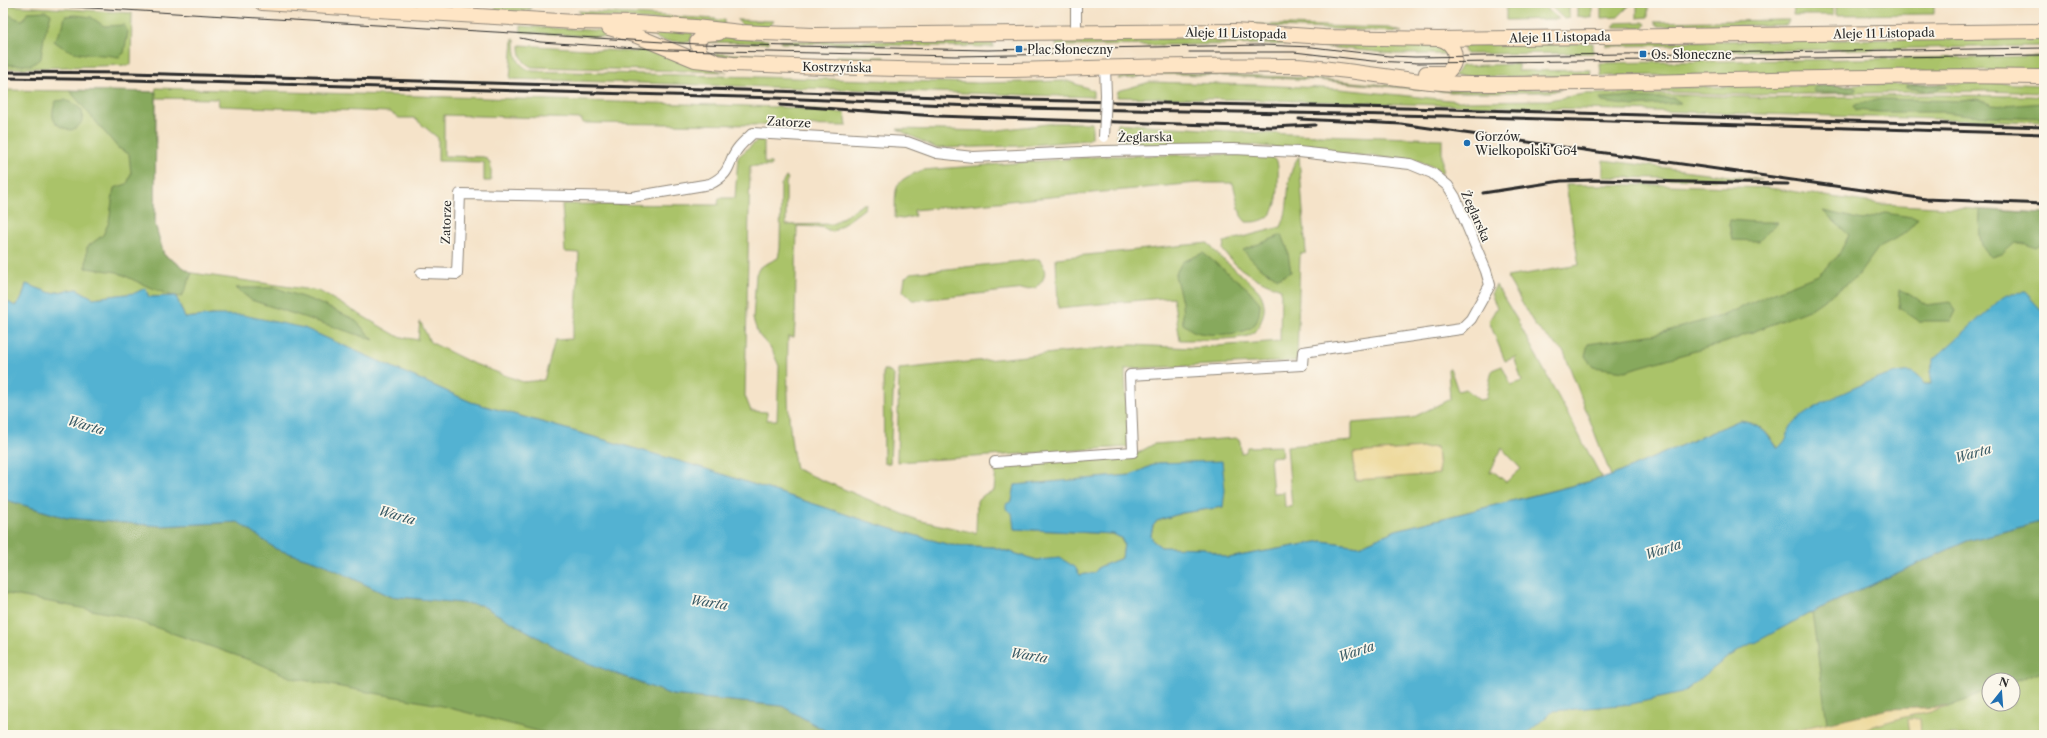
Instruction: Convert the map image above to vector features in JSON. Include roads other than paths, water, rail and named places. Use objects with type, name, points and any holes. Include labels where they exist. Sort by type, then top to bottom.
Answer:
[{"type":"main road","name":"Kostrzyńska","points":[[262,3],[352,6],[575,22],[688,26],[741,32],[863,36],[1076,33]]},
{"type":"main road","name":"Kostrzyńska","points":[[575,22],[622,31],[695,60],[733,64],[1008,70],[1105,67]]},
{"type":"main road","name":"Aleje 11 Listopada","points":[[1076,33],[1234,32],[1332,37],[1438,39],[2044,31]]},
{"type":"main road","points":[[733,64],[703,57],[698,51],[697,42],[701,36],[708,33],[741,32]]},
{"type":"main road","points":[[1105,67],[1265,66],[1330,69],[1371,68],[1436,74],[1446,73],[1454,64],[1455,53],[1448,43],[1438,39]]},
{"type":"main road","points":[[1330,69],[1380,77],[1472,84],[1958,77],[2044,78]]},
{"type":"street","points":[[1076,3],[1076,33]]},
{"type":"street","points":[[1103,151],[1106,95],[1105,67]]},
{"type":"street","name":"Zatorze","points":[[421,273],[457,274],[460,194],[632,198],[710,184],[721,178],[728,170],[738,148],[753,134],[907,142],[937,154],[973,158],[1103,151]]},
{"type":"street","name":"Żeglarska","points":[[995,462],[1133,452],[1130,375],[1302,365],[1303,352],[1461,329],[1471,319],[1490,285],[1486,271],[1455,197],[1448,186],[1432,173],[1410,164],[1254,149],[1103,151]]},
{"type":"water","name":"Warta","points":[[26,284],[51,293],[77,289],[93,298],[135,293],[145,288],[149,297],[176,296],[185,318],[213,315],[243,315],[304,328],[471,402],[700,467],[882,526],[950,545],[993,547],[1037,560],[1060,558],[1075,567],[1080,575],[1094,573],[1099,567],[1122,558],[1124,544],[1121,538],[1113,534],[1014,529],[1012,513],[1006,509],[1006,504],[1012,501],[1015,485],[1131,475],[1157,463],[1222,461],[1225,490],[1223,507],[1182,513],[1157,521],[1153,526],[1151,535],[1153,541],[1161,547],[1204,548],[1228,558],[1322,541],[1359,546],[1396,530],[1611,476],[1740,420],[1758,426],[1766,433],[1778,448],[1786,438],[1792,425],[1800,417],[1830,399],[1868,382],[1900,372],[1911,372],[1919,377],[1924,384],[1932,384],[1930,371],[1934,359],[2003,297],[2013,293],[2025,292],[2044,313],[2044,521],[1967,541],[1812,612],[1728,657],[1682,693],[1632,704],[1553,711],[1525,735],[833,735],[782,706],[672,695],[575,658],[481,605],[389,596],[321,563],[276,549],[238,522],[161,526],[67,518],[3,499],[3,302],[5,300],[15,306],[22,298]]},
{"type":"tram line","points":[[6,3],[697,44],[987,50],[1261,45],[1312,47],[1389,56],[1415,57],[2044,48]]},
{"type":"tram line","points":[[520,38],[540,42],[669,50],[955,56],[1069,54]]},
{"type":"tram line","points":[[1189,52],[1294,52],[1372,61],[1419,63],[2044,55]]},
{"type":"railway","points":[[3,72],[131,73],[774,91],[1023,100],[1448,109],[2044,127]]},
{"type":"railway","points":[[3,78],[130,80],[776,98],[1023,108],[1444,116],[2044,134]]},
{"type":"railway","points":[[780,105],[936,116],[1272,127],[1315,125]]},
{"type":"railway","points":[[1299,119],[1401,124],[1926,199],[2044,204]]},
{"type":"railway","points":[[1483,193],[1561,181],[1594,180],[1788,184]]},
{"type":"place","name":"Plac Słoneczny","points":[[1019,49]]},
{"type":"place","name":"Os. Słoneczne","points":[[1643,54]]},
{"type":"place","name":"Gorzów Wielkopolski Go4","points":[[1467,143]]}]
